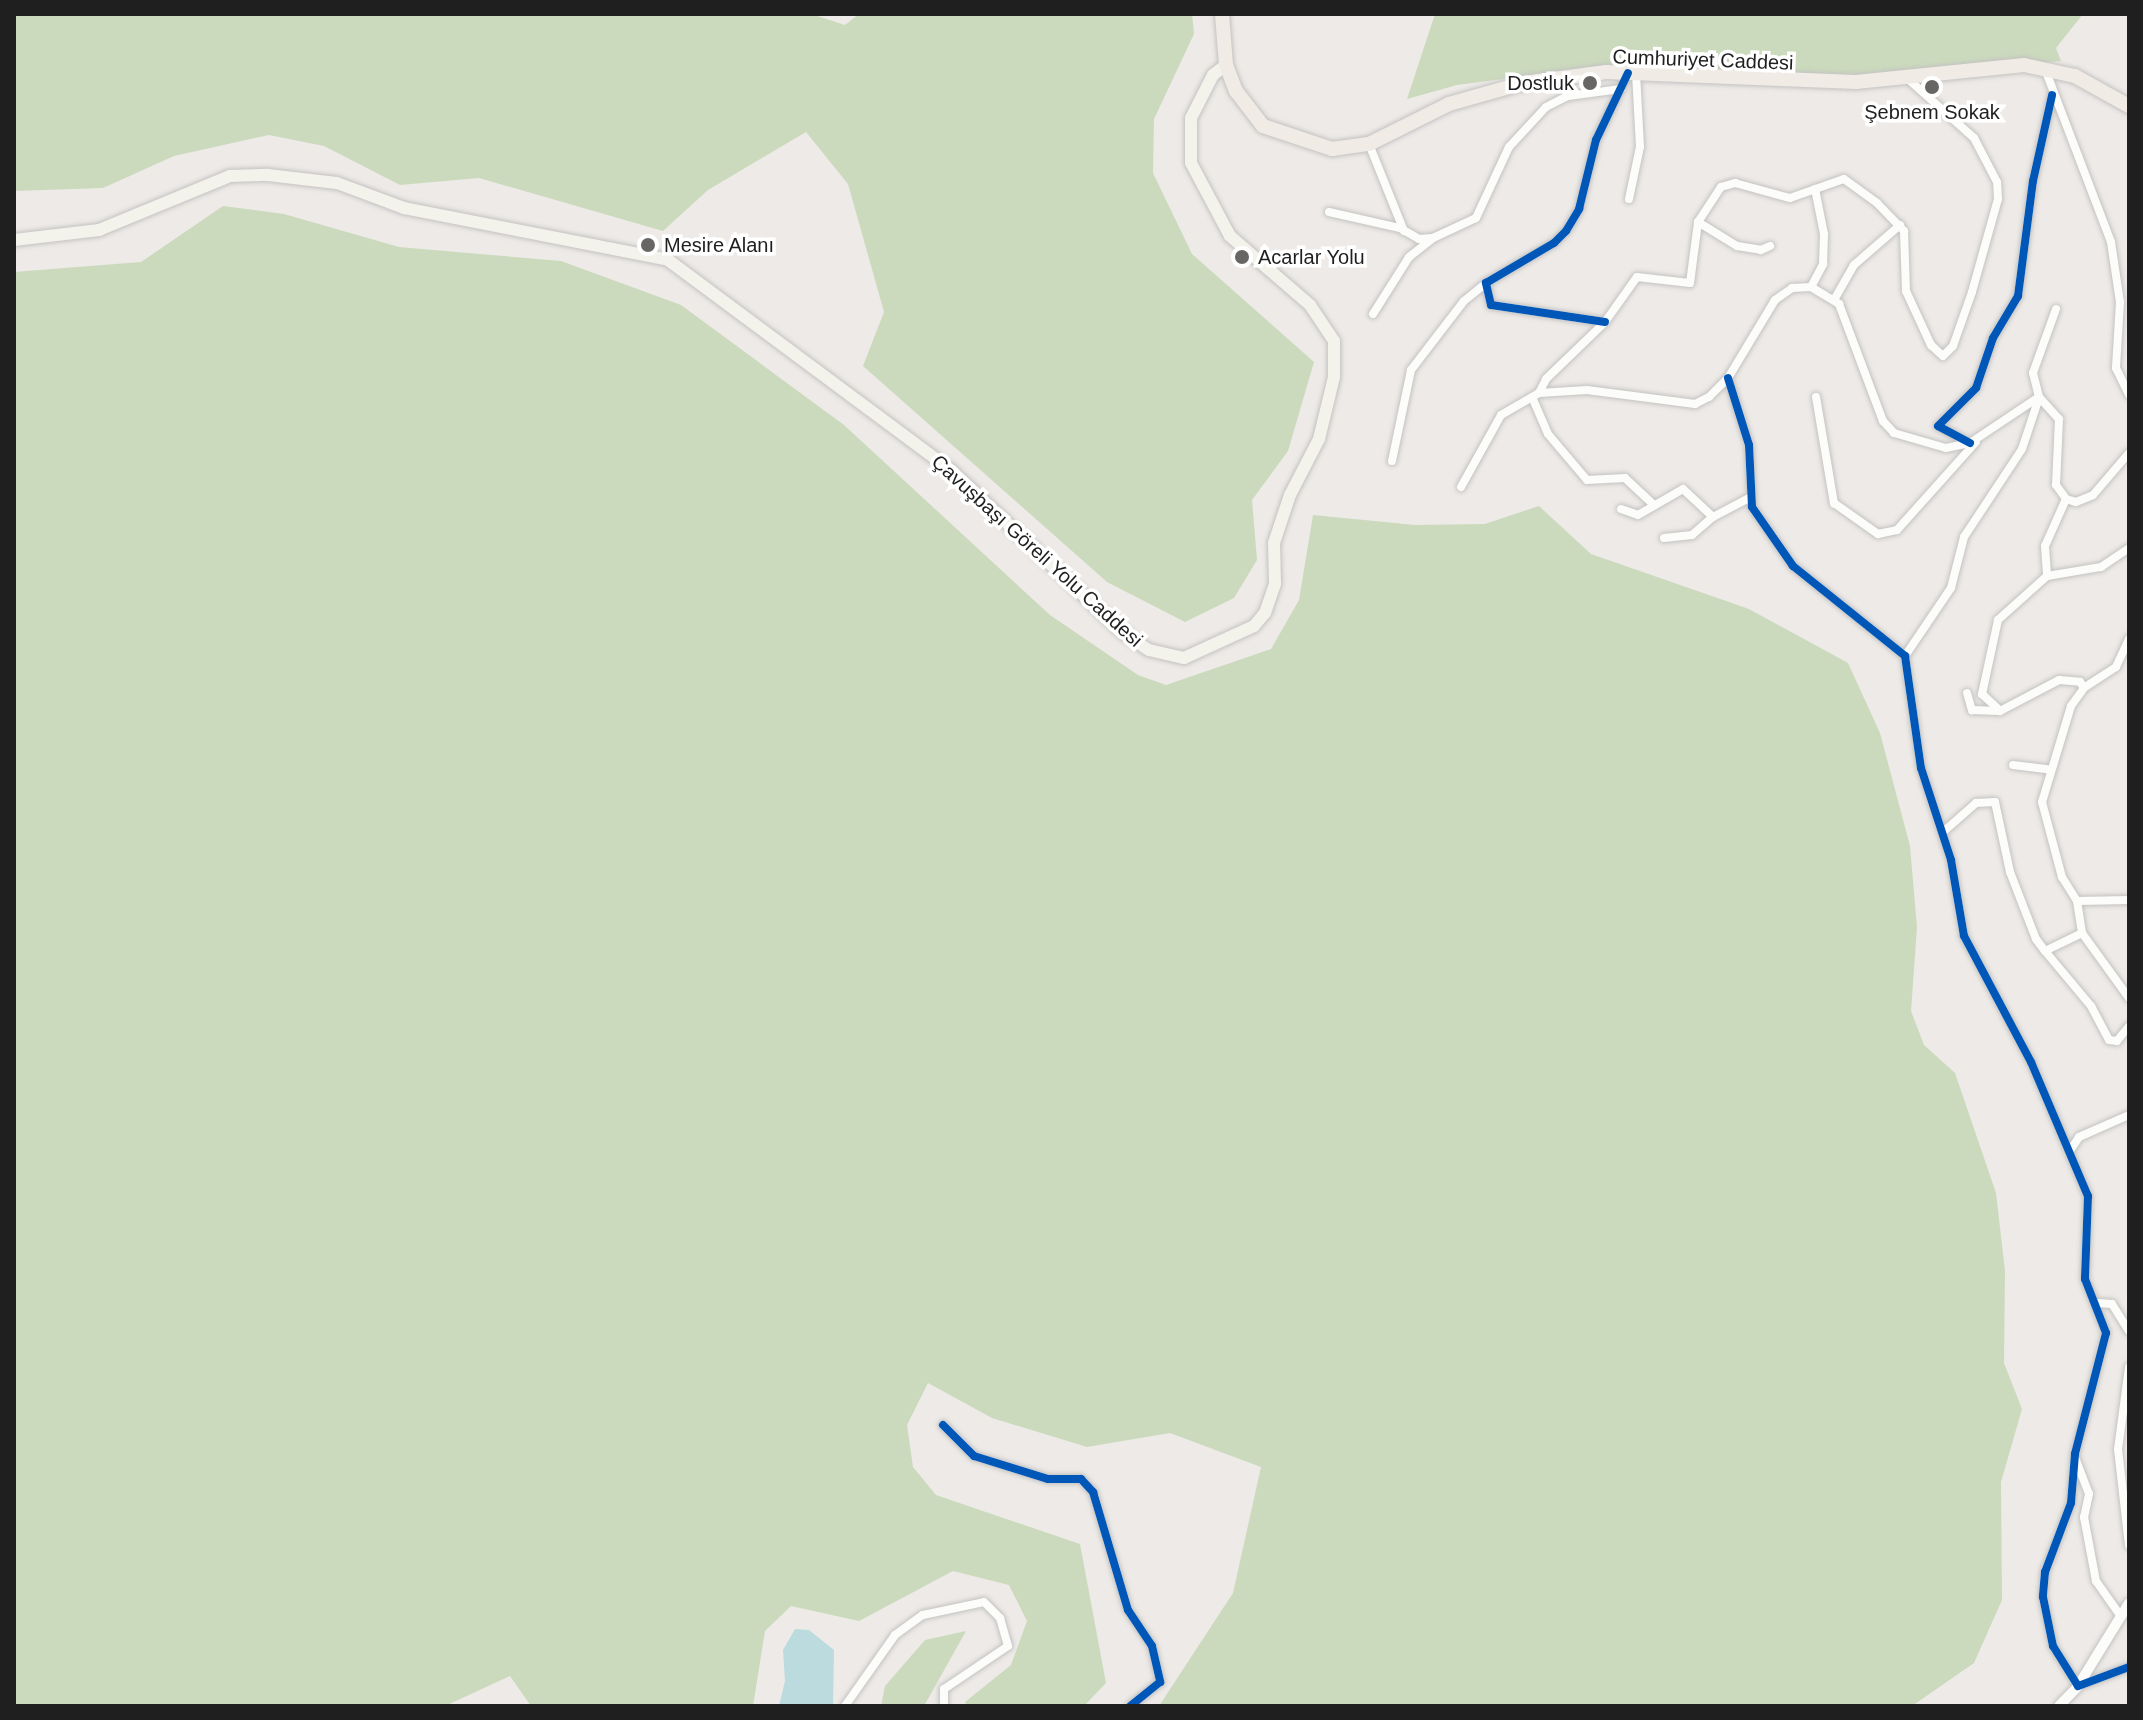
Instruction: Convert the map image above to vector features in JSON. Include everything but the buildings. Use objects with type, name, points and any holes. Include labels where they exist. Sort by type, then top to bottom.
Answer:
[{"type":"main road","name":"Cumhuriyet Caddesi","points":[[1222,14],[1226,65],[1236,91],[1263,126],[1332,149],[1369,144],[1449,104],[1523,83],[1632,73],[1856,82],[1903,75],[2045,68],[2097,85],[2129,106]]},
{"type":"main road","name":"Çavuşbaşı Göreli Yolu Caddesi","points":[[14,240],[99,230],[230,176],[268,175],[337,183],[404,208],[668,260],[953,472],[1122,632],[1149,650],[1184,658],[1254,626],[1265,613],[1275,584],[1274,543],[1290,495],[1319,439],[1334,377],[1334,341],[1310,305],[1230,236],[1191,163],[1191,118],[1213,75],[1226,65]]},
{"type":"street","points":[[2045,68],[2052,95],[2111,242],[2120,302],[2116,368],[2129,395]]},
{"type":"street","points":[[1392,461],[1411,370],[1464,301],[1486,283],[1554,243],[1566,231],[1579,209],[1596,140],[1632,73]]},
{"type":"street","points":[[1629,199],[1640,147],[1632,73]]},
{"type":"street","points":[[1652,503],[1625,478],[1587,480],[1548,434],[1536,395],[1546,379],[1605,322],[1637,277],[1690,283],[1698,222],[1721,187],[1735,183],[1790,198],[1844,179],[1900,225],[1906,291],[1931,345],[1943,356],[1953,346],[1998,199],[1997,182],[1974,138],[1903,75]]},
{"type":"street","points":[[1373,314],[1409,257],[1433,238],[1476,218],[1509,147],[1546,107],[1568,96],[1621,89]]},
{"type":"street","points":[[1974,441],[1938,426],[1976,388],[1993,338],[2018,296],[2033,181],[2052,95]]},
{"type":"street","points":[[1369,144],[1404,231]]},
{"type":"street","points":[[1811,287],[1823,264],[1815,189]]},
{"type":"street","points":[[1329,212],[1404,231],[1419,239],[1433,238]]},
{"type":"street","points":[[1698,222],[1737,246],[1761,250],[1770,246]]},
{"type":"street","points":[[1834,300],[1854,265],[1900,225]]},
{"type":"street","points":[[1486,283],[1491,305],[1605,322]]},
{"type":"street","points":[[1461,487],[1501,415],[1536,395],[1587,390],[1695,404],[1728,378],[1775,300],[1792,288],[1811,287],[1834,300],[1860,349],[1883,421],[1894,433],[1946,448],[1974,441]]},
{"type":"street","points":[[2120,302],[2129,295]]},
{"type":"street","points":[[2056,309],[2033,373],[2039,397],[2059,419],[2054,465],[2056,485],[2066,499],[2076,502],[2093,495],[2129,453]]},
{"type":"street","points":[[1728,378],[1749,445],[1749,498],[1793,566],[1905,656],[1925,785],[1943,832],[1962,907],[1964,936],[2071,1149],[2088,1196],[2085,1279],[2098,1303],[2106,1333],[2075,1454],[2071,1503],[2045,1572],[2043,1597],[2053,1646],[2078,1686]]},
{"type":"street","points":[[1816,397],[1834,503],[1878,534],[1897,530],[1974,441],[2039,397]]},
{"type":"street","points":[[1905,656],[1951,588],[1964,537],[2022,449],[2039,397]]},
{"type":"street","points":[[1621,509],[1638,515],[1652,503],[1688,490],[1713,517]]},
{"type":"street","points":[[1664,538],[1692,535],[1713,517],[1749,498]]},
{"type":"street","points":[[2047,576],[2045,546],[2066,499]]},
{"type":"street","points":[[2000,711],[1982,694],[1998,620],[2047,576],[2101,567],[2129,548]]},
{"type":"street","points":[[2129,639],[2116,667],[2084,688],[2071,706],[2048,769],[2042,802],[2062,877],[2077,901],[2082,933],[2129,998]]},
{"type":"street","points":[[1967,693],[1978,713],[2000,711],[2059,680],[2080,682],[2084,688]]},
{"type":"street","points":[[2013,765],[2048,769]]},
{"type":"street","points":[[1943,832],[1976,803],[1995,802],[2010,872],[2045,951],[2091,1006],[2109,1040],[2117,1041],[2129,1026]]},
{"type":"street","points":[[2077,901],[2129,900]]},
{"type":"street","points":[[2045,951],[2082,933]]},
{"type":"street","points":[[2071,1149],[2079,1137],[2129,1115]]},
{"type":"street","points":[[2098,1303],[2112,1304],[2129,1331]]},
{"type":"street","points":[[2129,1367],[2118,1449],[2129,1545]]},
{"type":"street","points":[[943,1425],[974,1456],[1048,1479],[1081,1479],[1093,1492],[1128,1610],[1152,1646],[1160,1682],[1130,1706]]},
{"type":"street","points":[[2075,1454],[2089,1494],[2084,1517],[2096,1581],[2120,1615]]},
{"type":"street","points":[[845,1706],[895,1635],[923,1615],[984,1602],[1000,1618],[1008,1646],[944,1689],[944,1706]]},
{"type":"street","points":[[2059,1706],[2078,1686],[2129,1603]]},
{"type":"street","points":[[2078,1686],[2129,1667]]},
{"type":"green space","points":[[14,14],[811,14],[845,25],[859,14],[1192,14],[1194,34],[1154,119],[1153,173],[1192,254],[1314,362],[1288,451],[1252,500],[1257,560],[1234,598],[1185,622],[1107,582],[863,366],[884,312],[848,184],[806,132],[708,190],[663,231],[479,178],[400,185],[324,146],[269,135],[174,156],[103,188],[14,191]]},
{"type":"green space","points":[[1435,14],[2083,14],[2056,48],[2061,61],[1851,77],[1556,72],[1457,85],[1407,99]]},
{"type":"green space","points":[[223,206],[284,214],[399,247],[561,261],[681,305],[844,425],[1050,615],[1138,675],[1166,685],[1271,649],[1299,600],[1313,515],[1415,525],[1485,524],[1539,506],[1591,554],[1749,609],[1848,663],[1880,733],[1910,846],[1917,927],[1911,1011],[1924,1045],[1955,1073],[1996,1193],[2005,1271],[2004,1363],[2022,1409],[2001,1482],[2002,1600],[1974,1663],[1912,1706],[1159,1706],[1233,1593],[1261,1467],[1170,1433],[1087,1447],[992,1418],[928,1383],[907,1425],[913,1467],[936,1495],[1080,1544],[1106,1683],[1084,1706],[967,1706],[965,1702],[1011,1665],[1027,1621],[1009,1585],[953,1571],[859,1621],[791,1606],[765,1631],[753,1706],[531,1706],[510,1676],[445,1706],[14,1706],[14,272],[141,262]]},
{"type":"green space","points":[[966,1631],[924,1706],[881,1706],[885,1686],[925,1640]]},
{"type":"water","points":[[795,1629],[809,1630],[834,1650],[833,1706],[779,1706],[785,1681],[783,1650]]},
{"type":"cycle path","points":[[1605,322],[1491,305],[1486,283],[1554,243],[1566,231],[1579,209],[1596,140],[1628,73]]},
{"type":"cycle path","points":[[1970,443],[1938,426],[1976,388],[1993,338],[2018,296],[2033,181],[2052,95]]},
{"type":"cycle path","points":[[1728,378],[1749,445],[1752,507],[1793,566],[1905,656],[1921,768],[1951,860],[1964,936],[2031,1062],[2088,1196],[2085,1279],[2106,1333],[2075,1454],[2071,1503],[2045,1572],[2043,1597],[2053,1646],[2078,1686],[2129,1667]]},
{"type":"cycle path","points":[[943,1425],[974,1456],[1048,1479],[1081,1479],[1093,1492],[1128,1610],[1152,1646],[1160,1682],[1130,1706]]},
{"type":"place","name":"Dostluk","points":[[1590,83]]},
{"type":"place","name":"Şebnem Sokak","points":[[1932,87]]},
{"type":"place","name":"Mesire Alanı","points":[[648,245]]},
{"type":"place","name":"Acarlar Yolu","points":[[1242,257]]}]
